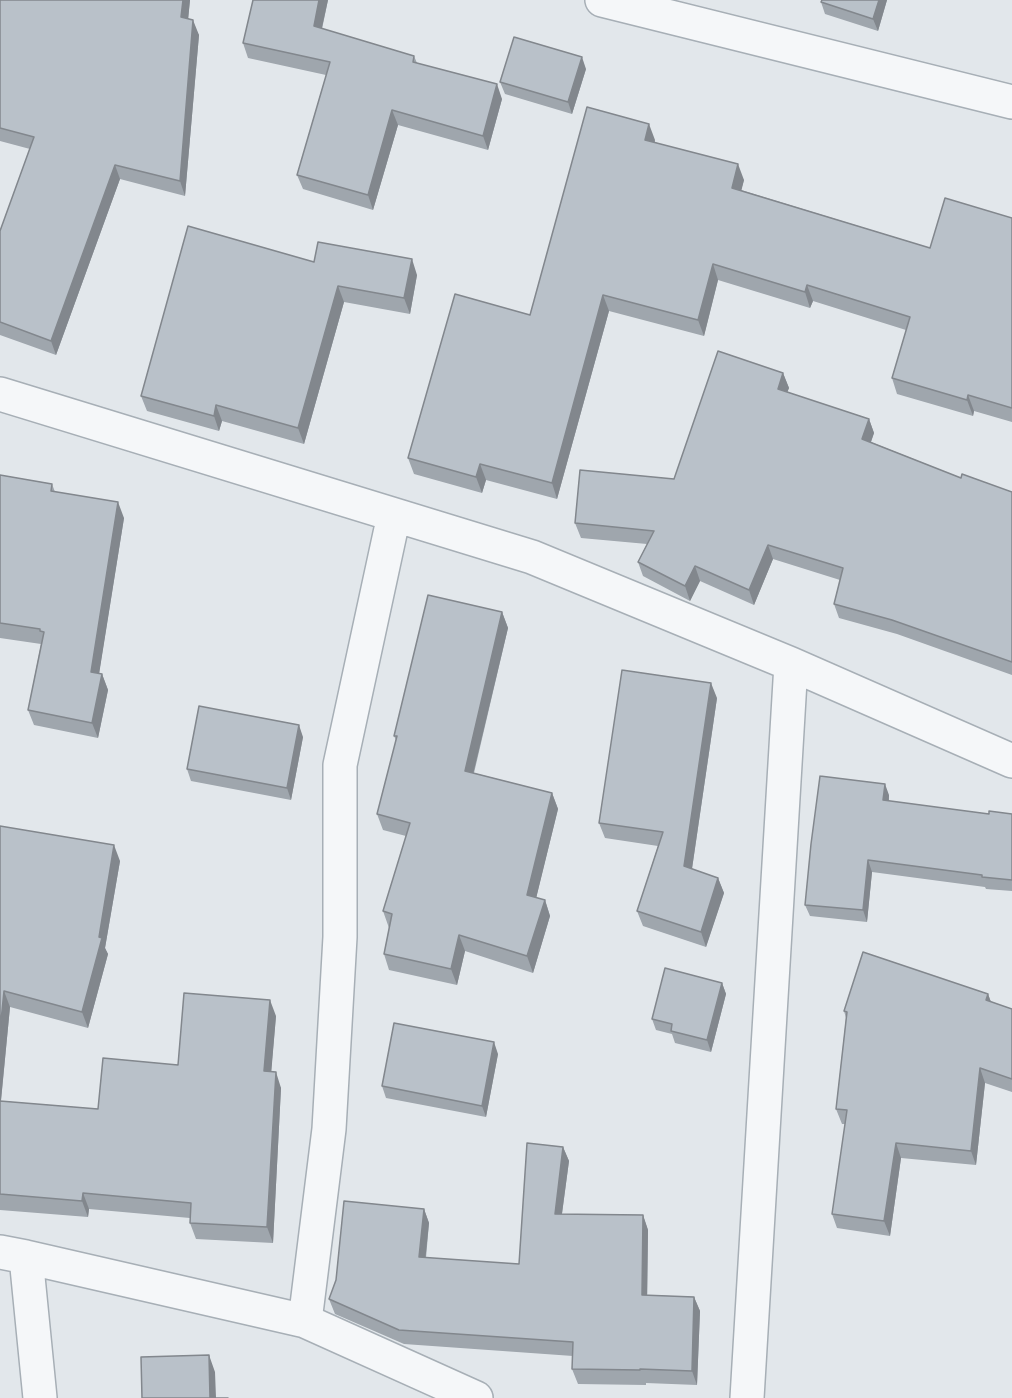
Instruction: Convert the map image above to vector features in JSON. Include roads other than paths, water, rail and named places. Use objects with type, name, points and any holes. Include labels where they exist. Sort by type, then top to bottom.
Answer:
[{"type":"street","points":[[602,0],[1012,102]]},
{"type":"street","points":[[0,394],[532,557],[791,664],[1012,761]]},
{"type":"street","points":[[305,1321],[329,1129],[340,937],[340,765],[394,515]]},
{"type":"street","points":[[747,1398],[791,664]]},
{"type":"street","points":[[40,1398],[13,1254],[305,1321],[476,1398]]}]
